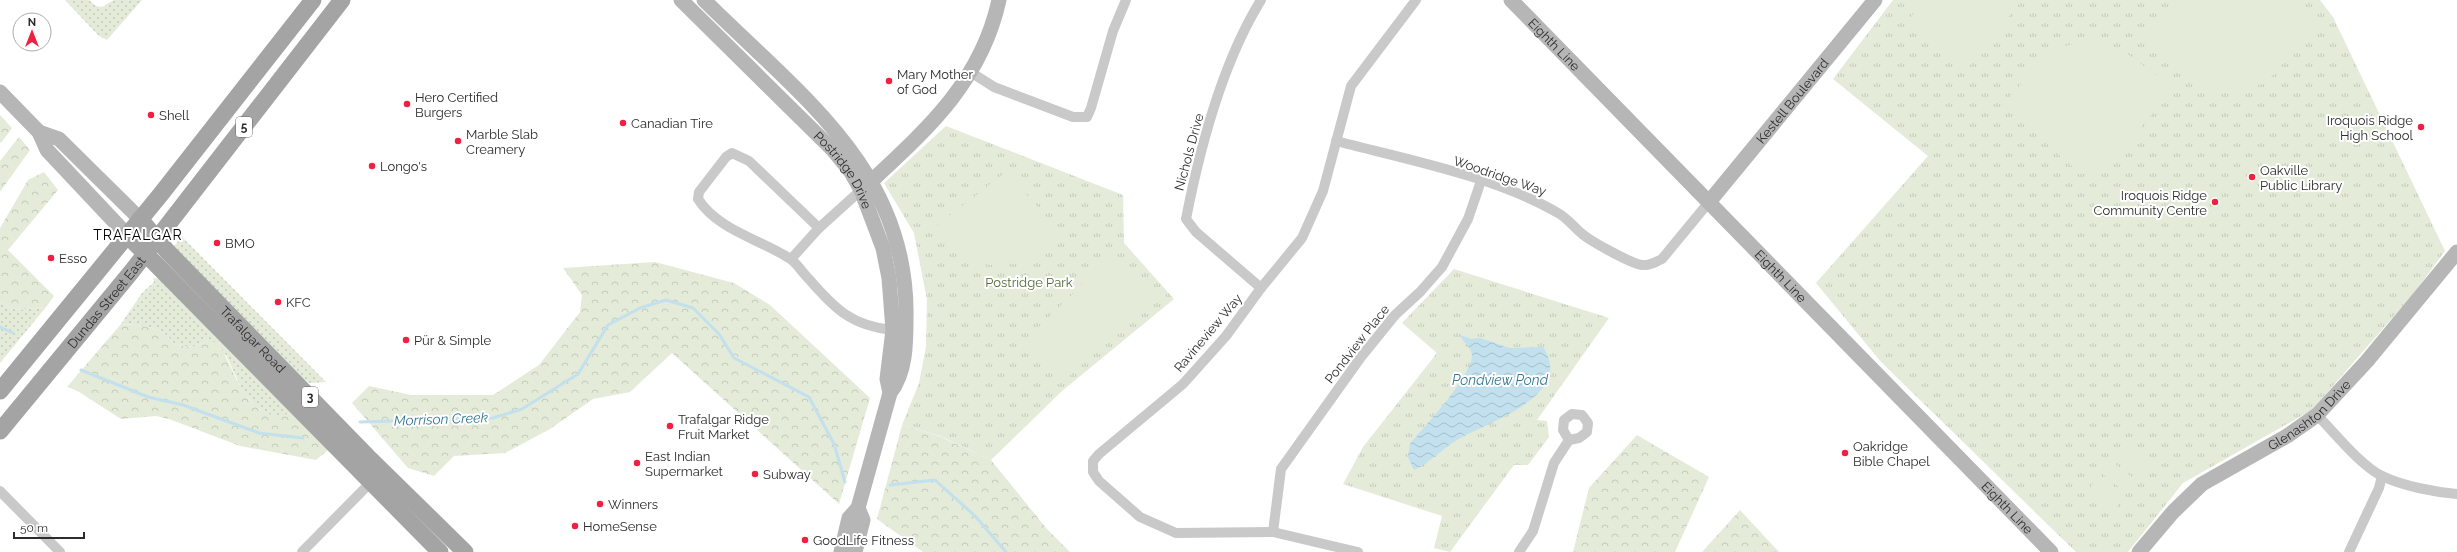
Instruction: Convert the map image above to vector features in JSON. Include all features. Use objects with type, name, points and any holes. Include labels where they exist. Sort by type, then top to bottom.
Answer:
[{"type":"main road","name":"Dundas Street East","points":[[0,391],[140,219],[313,0]]},
{"type":"main road","name":"Dundas Street East","points":[[0,431],[146,253],[342,0]]},
{"type":"main road","name":"Trafalgar Road","points":[[140,219],[156,240],[367,456],[465,552]]},
{"type":"main road","name":"Trafalgar Road","points":[[127,235],[372,481],[440,552]]},
{"type":"street","name":"Postridge Drive","points":[[681,0],[827,144],[851,172],[866,185],[883,248],[889,278],[893,330],[888,379],[890,393]]},
{"type":"street","name":"Postridge Drive","points":[[704,0],[822,115],[845,141],[897,246],[905,279],[906,344],[896,385],[890,393],[858,508],[849,518],[841,552]]},
{"type":"street","points":[[791,258],[819,228],[866,185],[948,105],[972,73],[991,32],[999,0]]},
{"type":"street","points":[[972,73],[994,87],[1030,101],[1078,119],[1087,117],[1091,108],[1113,31],[1126,0]]},
{"type":"street","name":"Nichols Drive","points":[[1261,0],[1247,23],[1225,72],[1193,186],[1186,219],[1196,232],[1262,288]]},
{"type":"street","name":"Ravineview Way","points":[[1358,552],[1273,532],[1176,533],[1140,517],[1099,481],[1093,472],[1093,461],[1099,454],[1183,384],[1226,336],[1302,238],[1323,191],[1351,86],[1416,0]]},
{"type":"street","name":"Eighth Line","points":[[1511,0],[2051,552]]},
{"type":"street","name":"Kestell Boulevard","points":[[1709,202],[1875,0]]},
{"type":"street","name":"Trafalgar Road","points":[[0,92],[39,132],[47,150],[127,235]]},
{"type":"street","name":"Trafalgar Road","points":[[39,132],[59,139],[140,219]]},
{"type":"street","name":"Woodridge Way","points":[[1336,141],[1481,181],[1540,203],[1563,216],[1588,238],[1641,265],[1652,264],[1662,259],[1709,202]]},
{"type":"street","points":[[819,228],[749,161],[732,153],[726,157],[699,192],[698,199],[705,210],[717,220],[791,258],[835,309],[856,322],[880,329],[893,330]]},
{"type":"street","name":"Pondview Place","points":[[1273,532],[1281,469],[1390,321],[1442,267],[1468,219],[1481,181]]},
{"type":"street","name":"Glenashton Drive","points":[[2139,552],[2173,512],[2202,484],[2287,436],[2317,415],[2367,361],[2457,252]]},
{"type":"street","points":[[2317,415],[2351,451],[2382,476],[2436,492],[2457,494]]},
{"type":"street","points":[[1519,552],[1533,531],[1554,463],[1569,440]]},
{"type":"street","points":[[2349,552],[2379,488],[2382,476]]},
{"type":"street","points":[[302,552],[372,481]]},
{"type":"street","points":[[0,491],[60,552]]},
{"type":"street","name":"Postridge Drive","points":[[855,552],[863,520],[858,508]]},
{"type":"green space","points":[[65,0],[89,0],[96,6],[102,7],[114,0],[142,0],[107,40],[99,36]]},
{"type":"green space","points":[[1893,0],[2320,0],[2333,17],[2445,251],[2414,293],[2312,410],[2183,483],[2128,552],[2076,552],[1881,362],[1816,283],[1928,156],[1833,79]]},
{"type":"green space","points":[[1924,0],[2022,0],[1967,69],[1907,22]]},
{"type":"green space","points":[[2178,0],[2288,0],[2318,22],[2273,75],[2262,84],[2233,89],[2210,88],[2144,40]]},
{"type":"green space","points":[[2096,40],[2129,55],[2174,88],[2103,172],[2081,174],[2003,105],[2048,52],[2078,42]]},
{"type":"green space","points":[[0,115],[12,128],[1,143],[0,142]]},
{"type":"green space","name":"Postridge Park","points":[[946,126],[1123,195],[1124,243],[1174,299],[1062,391],[991,460],[940,436],[902,425],[919,383],[926,347],[927,300],[914,233],[884,183]]},
{"type":"green space","points":[[19,137],[30,150],[0,192],[0,161]]},
{"type":"green space","points":[[44,172],[58,190],[8,250],[54,296],[46,307],[17,310],[0,302],[0,228],[28,180]]},
{"type":"green space","points":[[1006,172],[1066,238],[1039,255],[1025,261],[1010,264],[995,265],[980,263],[965,258],[948,247],[931,230]]},
{"type":"green space","points":[[182,237],[326,382],[309,383],[302,378],[175,248],[174,246]]},
{"type":"green space","points":[[1112,256],[1152,297],[1064,381],[1025,340]]},
{"type":"green space","points":[[655,262],[734,283],[770,305],[870,398],[839,504],[672,353],[630,392],[593,399],[550,429],[505,453],[454,456],[434,476],[408,468],[352,403],[369,386],[411,395],[493,395],[539,365],[580,312],[582,295],[563,268]]},
{"type":"green space","points":[[1454,269],[1609,318],[1537,420],[1547,421],[1549,437],[1528,465],[1514,465],[1450,552],[1434,548],[1442,516],[1343,484],[1363,447],[1437,353],[1402,323]]},
{"type":"green space","points":[[153,278],[160,279],[293,412],[280,418],[266,414],[255,406],[243,392],[226,355],[206,341],[193,347],[175,345],[158,330],[144,326],[121,324],[142,293],[154,282]]},
{"type":"green space","points":[[0,302],[17,310],[46,307],[0,363]]},
{"type":"green space","points":[[121,324],[144,326],[158,330],[175,345],[193,347],[206,341],[218,342],[245,394],[254,405],[265,413],[278,415],[293,412],[329,449],[316,460],[240,446],[169,419],[156,416],[121,419],[76,390],[67,387]]},
{"type":"green space","points":[[902,425],[939,436],[991,460],[1047,529],[1070,552],[923,552],[877,519]]},
{"type":"green space","points":[[1637,435],[1709,477],[1675,552],[1573,552],[1589,488]]},
{"type":"green space","points":[[2123,445],[2149,465],[2140,477],[2114,457]]},
{"type":"green space","points":[[2111,461],[2137,481],[2127,493],[2101,473]]},
{"type":"green space","points":[[2098,477],[2124,497],[2115,509],[2089,489]]},
{"type":"green space","points":[[1740,510],[1779,552],[1702,552]]},
{"type":"water","name":"Pondview Pond","points":[[1460,335],[1471,339],[1480,338],[1510,348],[1543,347],[1550,364],[1548,380],[1538,393],[1524,405],[1506,416],[1457,440],[1414,470],[1408,457],[1410,444],[1456,388],[1470,365],[1472,353]]},
{"type":"waterway","name":"Morrison Creek","points":[[360,422],[493,418],[522,409],[578,374],[608,325],[640,308],[666,300],[693,308],[719,334],[734,358],[809,397],[834,444],[845,482]]},
{"type":"waterway","points":[[0,327],[13,333]]},
{"type":"waterway","name":"Morrison Creek","points":[[81,370],[148,397],[183,405],[259,433],[303,438]]},
{"type":"waterway","name":"Morrison Creek","points":[[890,485],[935,480],[975,516],[1006,552]]},
{"type":"place","name":"Mary Mother of God","points":[[889,81]]},
{"type":"place","name":"Hero Certified Burgers","points":[[407,104]]},
{"type":"place","name":"Shell","points":[[151,115]]},
{"type":"place","name":"Canadian Tire","points":[[623,123]]},
{"type":"place","name":"Iroquois Ridge High School","points":[[2421,127]]},
{"type":"place","name":"Marble Slab Creamery","points":[[458,141]]},
{"type":"place","name":"Longo's","points":[[372,166]]},
{"type":"place","name":"Oakville Public Library","points":[[2252,177]]},
{"type":"place","name":"Iroquois Ridge Community Centre","points":[[2215,202]]},
{"type":"place","name":"BMO","points":[[217,243]]},
{"type":"place","name":"Esso","points":[[51,258]]},
{"type":"place","name":"KFC","points":[[278,302]]},
{"type":"place","name":"Pür & Simple","points":[[406,340]]},
{"type":"place","name":"Trafalgar Ridge Fruit Market","points":[[670,426]]},
{"type":"place","name":"Oakridge Bible Chapel","points":[[1845,453]]},
{"type":"place","name":"East Indian Supermarket","points":[[637,463]]},
{"type":"place","name":"Subway","points":[[755,474]]},
{"type":"place","name":"Winners","points":[[600,504]]},
{"type":"place","name":"HomeSense","points":[[575,526]]},
{"type":"place","name":"GoodLife Fitness","points":[[805,540]]},
{"type":"district","name":"TRAFALGAR","points":[[138,235]]}]
